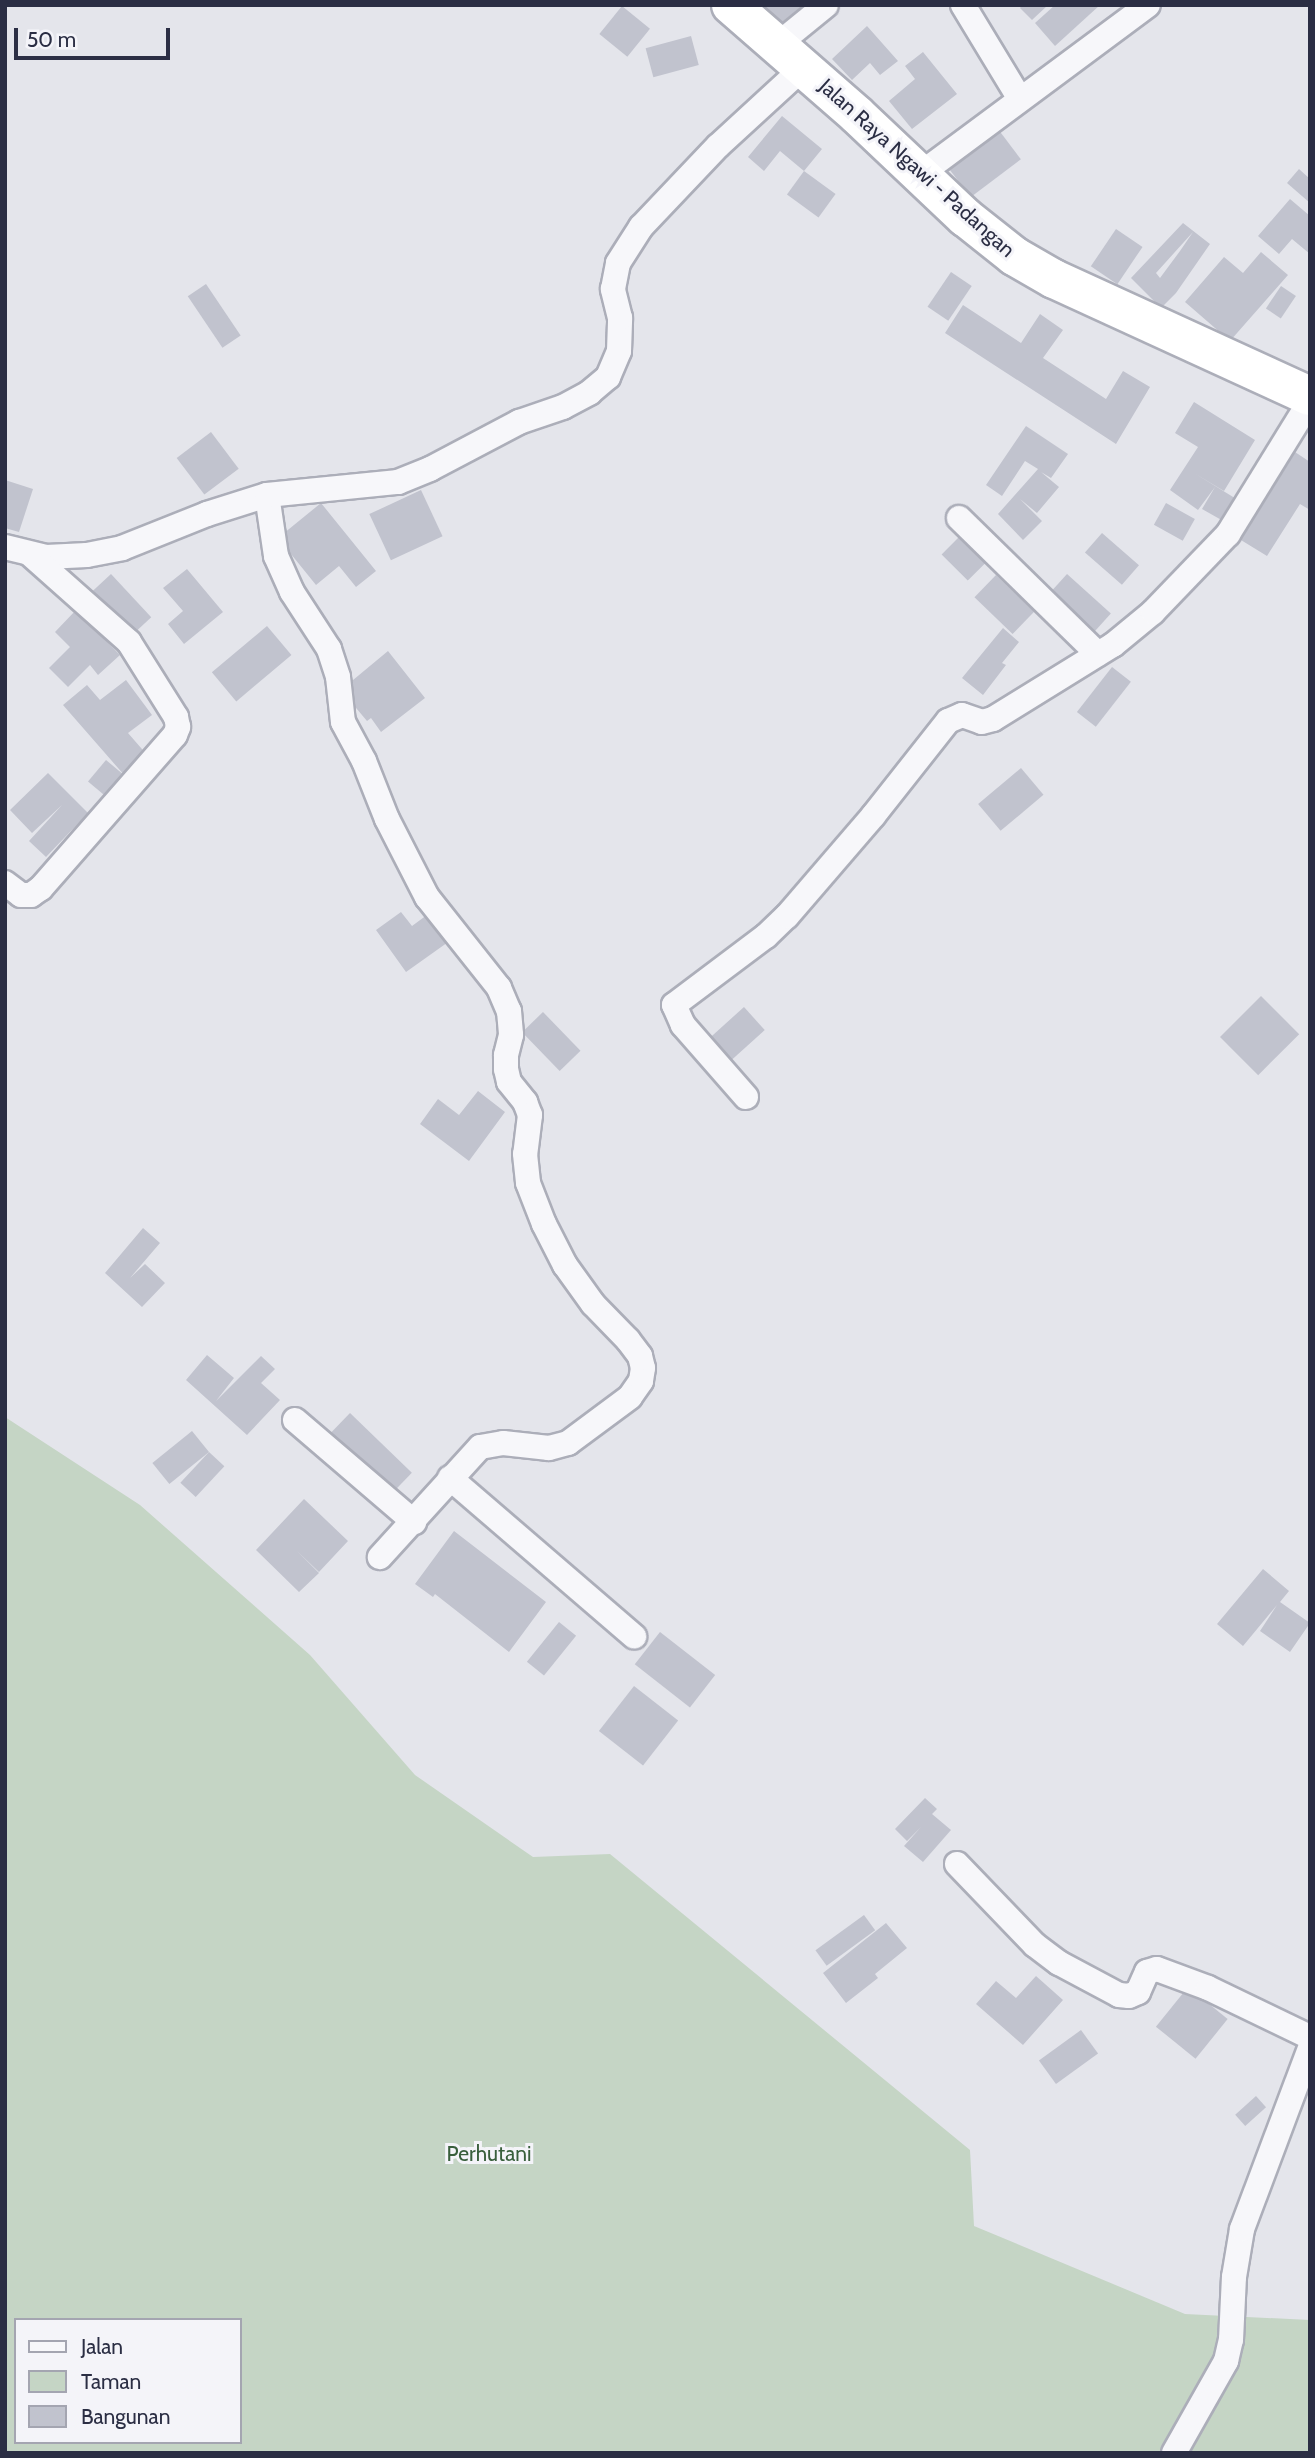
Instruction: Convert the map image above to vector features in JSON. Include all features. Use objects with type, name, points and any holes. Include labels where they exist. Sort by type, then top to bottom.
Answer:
[{"type":"highway","name":"Jalan Raya Ngawi - Padangan","points":[[731,5],[791,56],[919,175],[1014,256],[1054,279],[1310,396]]},
{"type":"street","points":[[5,547],[46,557],[122,548],[207,514],[267,495],[398,482],[430,469],[519,422],[563,407],[589,393],[608,377],[619,351],[620,318],[613,289],[618,264],[641,227],[718,146],[791,56],[826,5]]},
{"type":"street","points":[[963,5],[1020,99]]},
{"type":"street","points":[[919,175],[1148,5]]},
{"type":"street","points":[[746,1097],[676,1015],[674,1010],[677,1001],[766,936],[787,916],[948,720],[962,715],[982,722],[993,719],[1098,654],[1138,625],[1214,552],[1242,516],[1310,401]]},
{"type":"street","points":[[267,495],[276,556],[292,592],[329,649],[338,677],[343,722],[364,761],[387,819],[427,897],[499,988],[509,1011],[511,1035],[506,1069],[509,1082],[525,1102],[530,1115],[525,1154],[528,1183],[544,1224],[565,1265],[593,1304],[628,1340],[640,1356],[643,1368],[641,1381],[630,1396],[568,1443],[549,1448],[503,1443],[480,1447],[380,1557]]},
{"type":"street","points":[[959,518],[1098,654]]},
{"type":"street","points":[[5,883],[20,895],[31,895],[41,888],[175,735],[178,727],[176,717],[129,642],[30,554]]},
{"type":"street","points":[[295,1420],[414,1522]]},
{"type":"street","points":[[450,1478],[634,1636]]},
{"type":"street","points":[[957,1864],[1035,1945],[1059,1963],[1119,1995],[1129,1996],[1138,1992],[1147,1972],[1157,1969],[1208,1989],[1310,2037]]},
{"type":"street","points":[[1174,2453],[1226,2361],[1231,2340],[1234,2277],[1242,2229],[1310,2048]]},
{"type":"green space","name":"Perhutani","points":[[5,1417],[140,1505],[310,1655],[415,1775],[533,1857],[610,1854],[970,2150],[974,2226],[1185,2314],[1310,2320],[1310,2453],[5,2453]]},
{"type":"building","points":[[768,5],[813,5],[780,33],[762,11]]},
{"type":"building","points":[[1022,5],[1048,5],[1032,20],[1020,8]]},
{"type":"building","points":[[1055,5],[1100,5],[1055,46],[1035,23]]},
{"type":"building","points":[[622,6],[650,29],[627,57],[599,34]]},
{"type":"building","points":[[867,26],[898,61],[880,75],[870,63],[852,80],[832,59]]},
{"type":"building","points":[[691,36],[699,65],[653,77],[646,48]]},
{"type":"building","points":[[923,52],[957,94],[912,129],[889,101],[915,79],[905,66]]},
{"type":"building","points":[[782,116],[822,149],[804,171],[780,151],[764,171],[748,157]]},
{"type":"building","points":[[998,129],[1021,159],[971,197],[948,167]]},
{"type":"building","points":[[1299,169],[1310,179],[1310,203],[1287,183]]},
{"type":"building","points":[[804,171],[836,194],[819,217],[787,194]]},
{"type":"building","points":[[1290,199],[1310,216],[1310,254],[1292,239],[1279,254],[1258,236]]},
{"type":"building","points":[[1183,223],[1210,244],[1176,293],[1161,308],[1131,278]],"holes":[[[1193,232],[1160,278],[1156,273]]]},
{"type":"building","points":[[1116,229],[1143,247],[1117,284],[1091,266]]},
{"type":"building","points":[[1261,252],[1288,275],[1230,341],[1185,302],[1224,257],[1243,273]]},
{"type":"building","points":[[951,272],[972,286],[948,321],[928,307]]},
{"type":"building","points":[[206,284],[241,335],[222,348],[188,296]]},
{"type":"building","points":[[1281,286],[1296,296],[1281,318],[1266,308]]},
{"type":"building","points":[[963,305],[1021,343],[1040,314],[1063,330],[1043,358],[1106,399],[1123,371],[1150,387],[1116,444],[945,333]]},
{"type":"building","points":[[1194,402],[1255,440],[1224,491],[1194,473],[1238,500],[1225,522],[1202,509],[1215,487],[1198,510],[1170,490],[1198,447],[1175,433]]},
{"type":"building","points":[[1026,426],[1068,454],[1051,478],[1041,472],[1059,487],[1037,513],[1020,499],[1042,521],[1023,540],[998,514],[1038,469],[1025,461],[1002,496],[986,485]]},
{"type":"building","points":[[211,432],[239,469],[204,495],[177,458]]},
{"type":"building","points":[[1292,450],[1310,462],[1310,510],[1300,504],[1267,556],[1236,537]]},
{"type":"building","points":[[5,480],[33,489],[19,532],[5,528]]},
{"type":"building","points":[[421,490],[443,536],[391,560],[369,514]]},
{"type":"building","points":[[321,503],[376,571],[356,587],[339,566],[316,585],[278,538]]},
{"type":"building","points":[[1166,503],[1195,519],[1183,541],[1154,525]]},
{"type":"building","points":[[1102,533],[1139,565],[1122,585],[1085,553]]},
{"type":"building","points":[[960,536],[986,562],[968,581],[942,554]]},
{"type":"building","points":[[187,569],[223,612],[184,644],[168,624],[183,611],[163,588]]},
{"type":"building","points":[[111,574],[151,617],[131,636],[91,593]]},
{"type":"building","points":[[1067,574],[1111,613],[1093,633],[1050,593]]},
{"type":"building","points":[[996,575],[1034,612],[1013,634],[974,597]]},
{"type":"building","points":[[76,610],[120,655],[98,675],[90,665],[68,687],[49,668],[70,647],[55,632]]},
{"type":"building","points":[[267,626],[291,655],[236,701],[212,672]]},
{"type":"building","points":[[1003,628],[1019,642],[1002,663],[1006,665],[983,695],[962,678]]},
{"type":"building","points":[[388,651],[425,698],[381,732],[371,718],[367,721],[341,690]]},
{"type":"building","points":[[1112,667],[1131,682],[1096,727],[1077,712]]},
{"type":"building","points":[[126,680],[152,715],[128,733],[148,756],[125,776],[63,705],[87,685],[100,700]]},
{"type":"building","points":[[106,760],[125,776],[107,798],[88,781]]},
{"type":"building","points":[[1021,768],[1043,795],[1001,831],[978,804]]},
{"type":"building","points":[[48,773],[88,813],[46,857],[29,841],[62,805],[32,833],[10,810]]},
{"type":"building","points":[[401,912],[412,926],[431,912],[451,940],[406,972],[376,930]]},
{"type":"building","points":[[1261,996],[1299,1034],[1258,1075],[1220,1037]]},
{"type":"building","points":[[744,1007],[765,1030],[725,1066],[704,1043]]},
{"type":"building","points":[[543,1012],[581,1051],[560,1071],[522,1032]]},
{"type":"building","points":[[478,1091],[505,1112],[469,1161],[420,1124],[438,1099],[459,1115]]},
{"type":"building","points":[[143,1228],[160,1243],[130,1278],[145,1264],[165,1283],[142,1307],[105,1273]]},
{"type":"building","points":[[207,1355],[234,1378],[216,1401],[261,1356],[275,1369],[261,1383],[280,1400],[247,1435],[186,1380]]},
{"type":"building","points":[[350,1413],[412,1473],[389,1496],[327,1437]]},
{"type":"building","points":[[192,1431],[209,1452],[169,1484],[152,1463]]},
{"type":"building","points":[[209,1452],[224,1466],[196,1497],[180,1483]]},
{"type":"building","points":[[304,1499],[348,1541],[319,1572],[297,1551],[319,1573],[299,1592],[256,1550]]},
{"type":"building","points":[[454,1531],[546,1602],[509,1652],[435,1594],[433,1597],[415,1584]]},
{"type":"building","points":[[1263,1569],[1289,1591],[1280,1602],[1310,1623],[1290,1652],[1260,1631],[1277,1605],[1243,1646],[1217,1624]]},
{"type":"building","points":[[559,1622],[576,1636],[544,1675],[527,1662]]},
{"type":"building","points":[[660,1632],[715,1675],[690,1707],[635,1664]]},
{"type":"building","points":[[634,1686],[678,1720],[643,1765],[599,1731]]},
{"type":"building","points":[[925,1798],[937,1809],[932,1814],[951,1830],[923,1862],[904,1846],[921,1827],[907,1841],[895,1829]]},
{"type":"building","points":[[864,1915],[875,1930],[827,1966],[815,1950]]},
{"type":"building","points":[[886,1923],[907,1948],[875,1974],[878,1978],[846,2003],[823,1973]]},
{"type":"building","points":[[1036,1976],[1063,2000],[1023,2045],[976,2004],[996,1981],[1016,1998]]},
{"type":"building","points":[[1188,1987],[1228,2019],[1196,2059],[1156,2027]]},
{"type":"building","points":[[1081,2030],[1098,2053],[1056,2084],[1039,2061]]},
{"type":"building","points":[[1256,2096],[1266,2107],[1245,2126],[1235,2115]]}]
